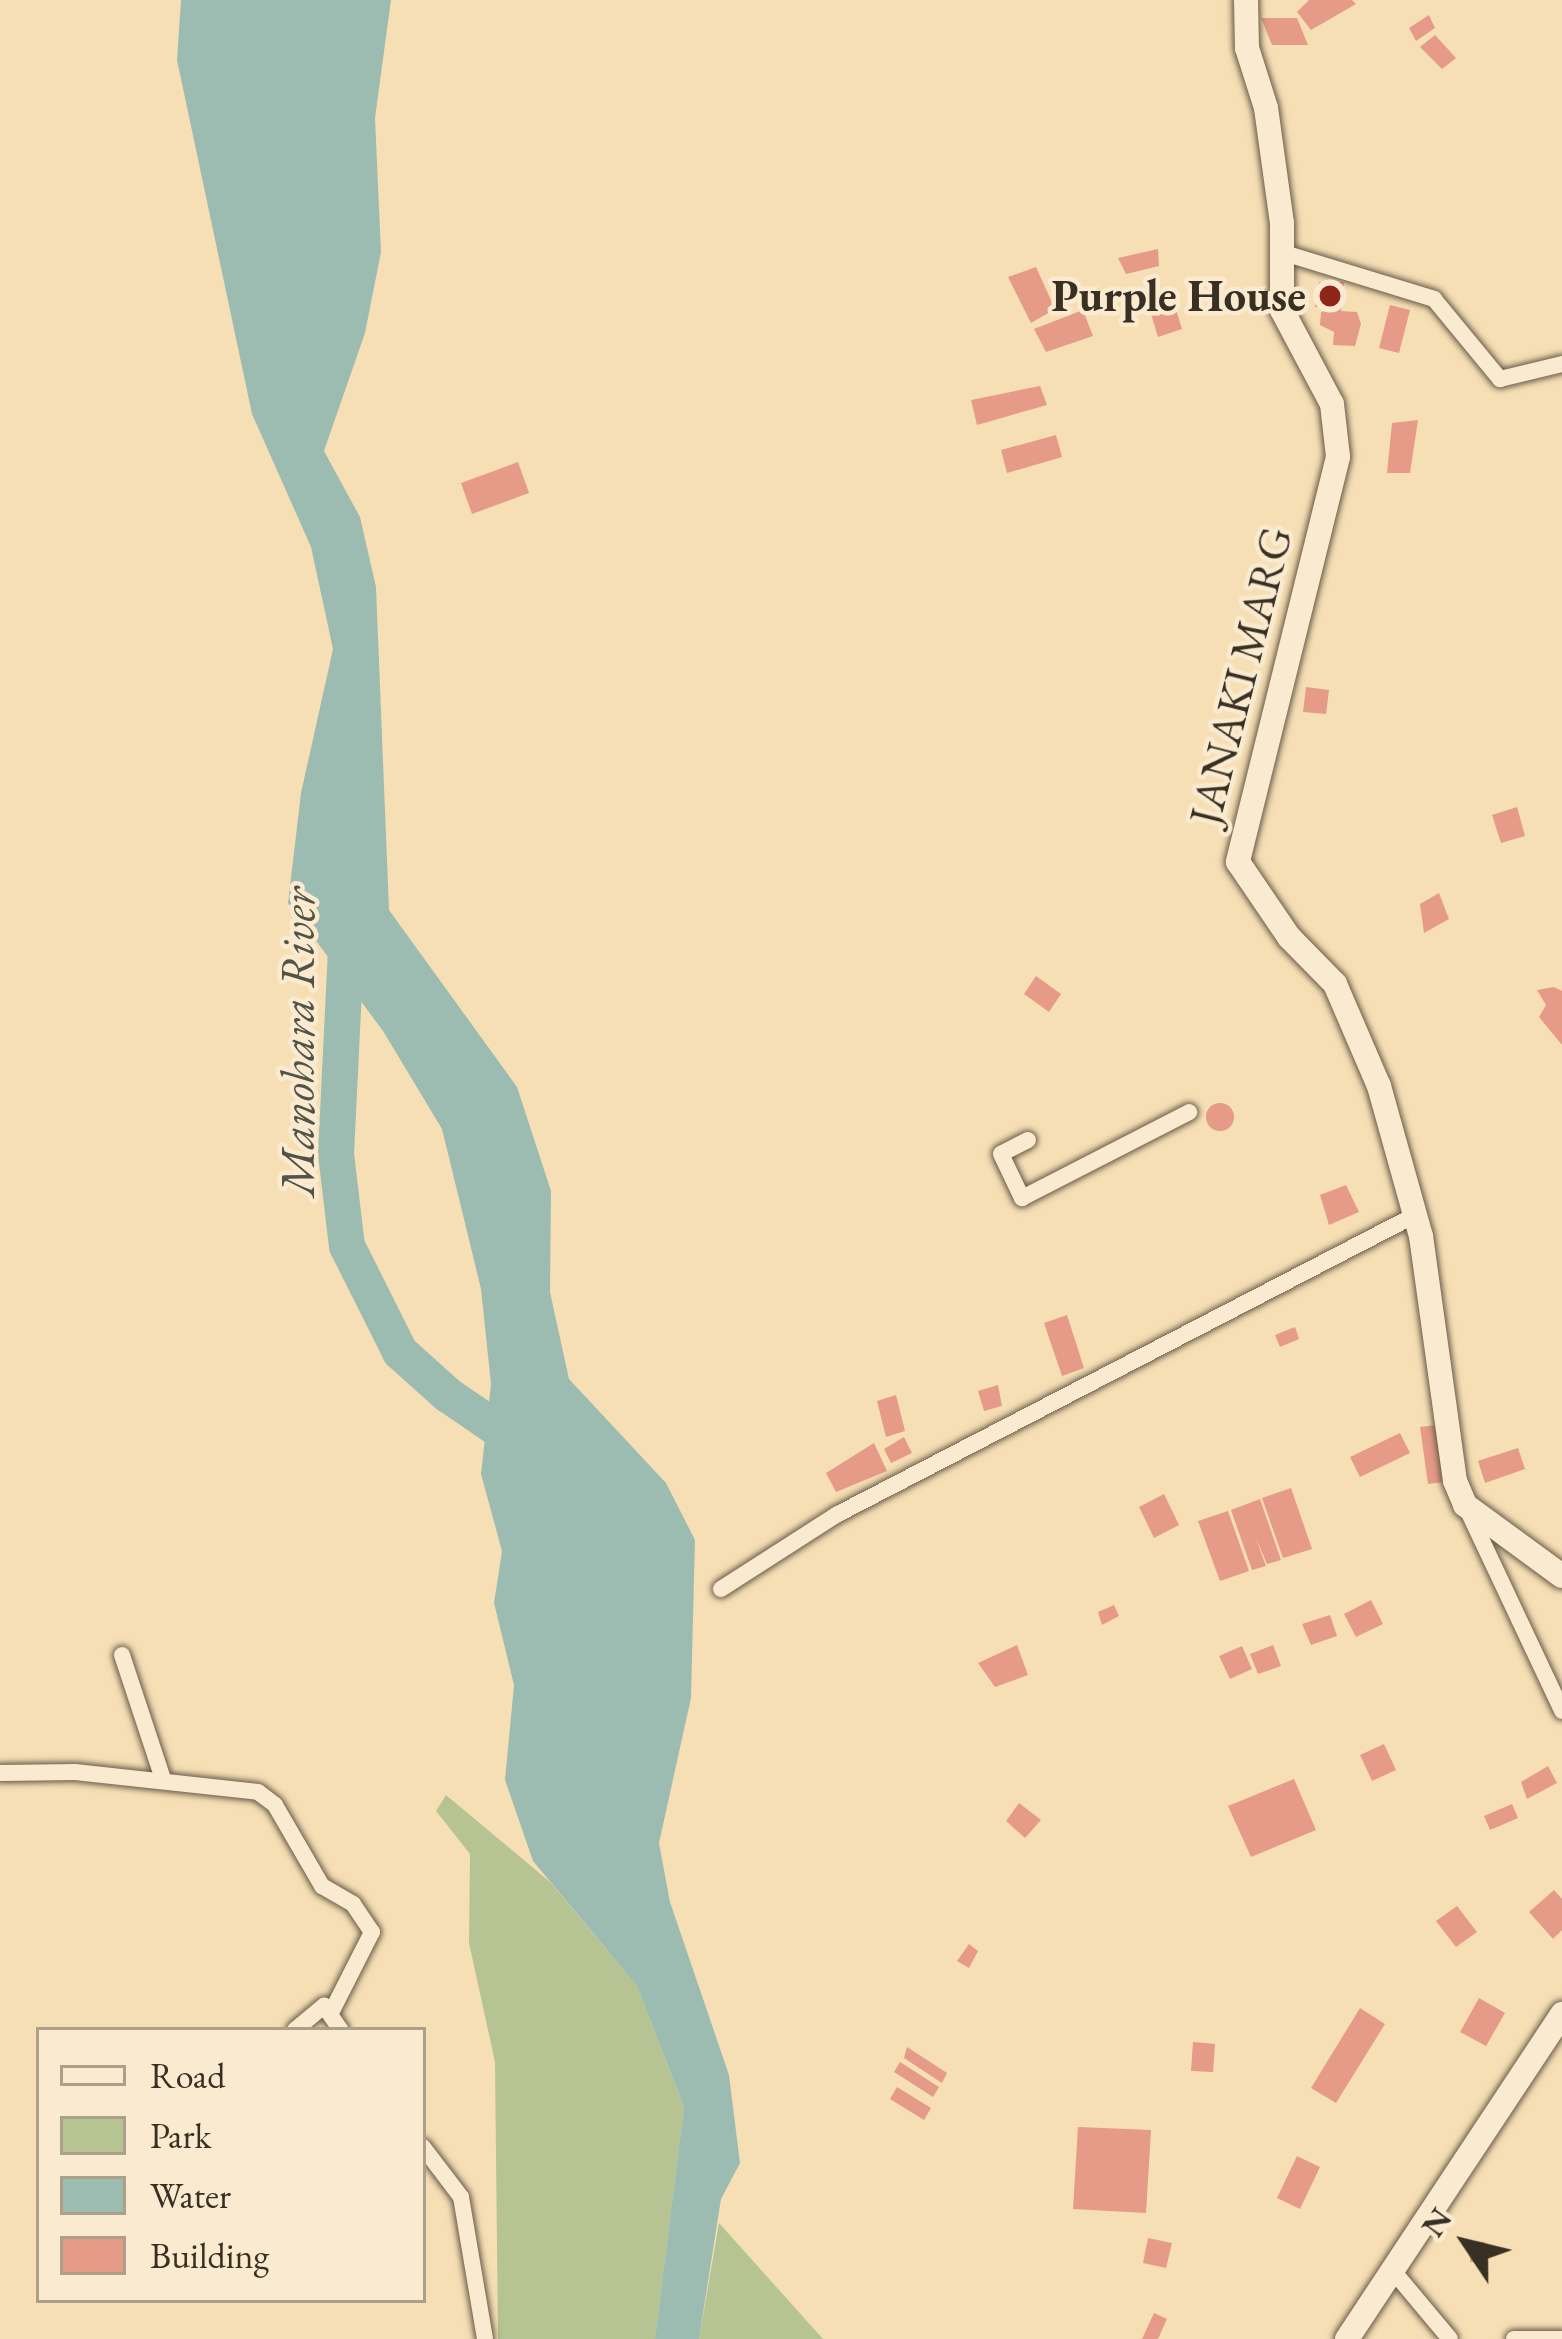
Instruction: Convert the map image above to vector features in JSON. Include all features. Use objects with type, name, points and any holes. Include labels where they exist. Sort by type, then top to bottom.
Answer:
[{"type":"street","name":"JANAKI MARG","points":[[1246,0],[1247,48],[1266,108],[1284,253],[1282,310],[1332,404],[1338,457],[1238,862],[1289,937],[1335,984],[1378,1086],[1417,1214],[1443,1350],[1455,1481],[1466,1504]]},
{"type":"street","points":[[1284,253],[1434,299],[1500,379],[1562,364]]},
{"type":"street","points":[[1028,1140],[1001,1154],[1022,1198],[1189,1112]]},
{"type":"street","points":[[722,1589],[838,1514],[1417,1214]]},
{"type":"street","points":[[1466,1504],[1562,1576]]},
{"type":"street","points":[[1466,1504],[1562,1711]]},
{"type":"street","points":[[122,1655],[164,1779]]},
{"type":"street","points":[[0,1773],[164,1779],[258,1792],[274,1805],[322,1886],[372,1932],[332,2012]]},
{"type":"street","points":[[298,2027],[315,2008],[332,2012]]},
{"type":"street","points":[[332,2012],[340,2027]]},
{"type":"street","points":[[1347,2339],[1562,2014]]},
{"type":"street","points":[[426,2151],[461,2197],[485,2339]]},
{"type":"street","points":[[1394,2272],[1450,2339]]},
{"type":"street","points":[[1514,2339],[1562,2339]]},
{"type":"green space","points":[[446,1795],[550,1882],[637,1986],[684,2107],[655,2339],[498,2339],[495,2062],[469,1943],[470,1854],[436,1811]]},
{"type":"green space","points":[[719,2223],[823,2339],[699,2339]]},
{"type":"water","points":[[181,0],[391,0],[375,118],[381,252],[365,333],[324,451],[360,517],[376,587],[389,910],[517,1087],[551,1191],[550,1292],[569,1379],[666,1483],[695,1540],[691,1698],[659,1843],[670,1902],[729,2075],[740,2163],[721,2199],[699,2339],[655,2339],[684,2107],[637,1986],[533,1861],[505,1780],[514,1685],[494,1603],[502,1551],[481,1474],[491,1384],[481,1289],[442,1129],[383,1031],[288,903],[301,793],[333,649],[311,547],[252,414],[177,60]]},
{"type":"building","points":[[1309,0],[1352,0],[1356,4],[1311,30],[1297,12]]},
{"type":"building","points":[[1429,15],[1435,28],[1416,41],[1409,28]]},
{"type":"building","points":[[1261,18],[1297,18],[1308,45],[1272,45]]},
{"type":"building","points":[[1435,35],[1456,58],[1442,69],[1420,47]]},
{"type":"building","points":[[1158,249],[1159,266],[1126,274],[1118,258]]},
{"type":"building","points":[[1036,267],[1055,309],[1031,323],[1008,277]]},
{"type":"building","points":[[1319,282],[1344,282],[1341,311],[1357,312],[1361,324],[1355,346],[1333,345],[1334,332],[1320,325],[1321,312],[1333,308],[1315,307]]},
{"type":"building","points":[[1169,287],[1182,329],[1158,337],[1145,294]]},
{"type":"building","points":[[1390,305],[1410,310],[1399,353],[1379,348]]},
{"type":"building","points":[[1083,310],[1093,336],[1046,352],[1034,329]]},
{"type":"building","points":[[1040,386],[1047,405],[977,425],[971,400]]},
{"type":"building","points":[[1418,420],[1410,473],[1387,473],[1392,423]]},
{"type":"building","points":[[1056,435],[1062,457],[1007,473],[1001,450]]},
{"type":"building","points":[[518,462],[529,493],[472,514],[461,483]]},
{"type":"building","points":[[1306,687],[1329,690],[1326,714],[1303,712]]},
{"type":"building","points":[[1517,807],[1525,836],[1501,843],[1492,815]]},
{"type":"building","points":[[1439,893],[1449,919],[1424,933],[1420,904]]},
{"type":"building","points":[[1036,976],[1061,994],[1049,1012],[1024,994]]},
{"type":"building","points":[[1554,987],[1562,991],[1562,1045],[1539,1017],[1546,1005],[1537,990]]},
{"type":"building","points":[[1220,1103],[1230,1107],[1234,1117],[1230,1127],[1220,1131],[1210,1127],[1206,1117],[1210,1107]]},
{"type":"building","points":[[1346,1185],[1359,1212],[1329,1225],[1320,1195]]},
{"type":"building","points":[[1067,1315],[1084,1368],[1062,1376],[1044,1323]]},
{"type":"building","points":[[1295,1327],[1299,1339],[1280,1347],[1275,1335]]},
{"type":"building","points":[[998,1385],[1002,1406],[984,1411],[978,1391]]},
{"type":"building","points":[[896,1395],[905,1431],[886,1437],[877,1401]]},
{"type":"building","points":[[1436,1425],[1444,1482],[1428,1484],[1420,1427]]},
{"type":"building","points":[[1400,1433],[1410,1453],[1360,1477],[1350,1457]]},
{"type":"building","points":[[904,1437],[912,1453],[891,1463],[884,1449]]},
{"type":"building","points":[[874,1443],[887,1471],[836,1492],[826,1473]]},
{"type":"building","points":[[1518,1448],[1525,1469],[1485,1483],[1478,1461]]},
{"type":"building","points":[[1291,1488],[1312,1549],[1283,1558],[1262,1498]]},
{"type":"building","points":[[1164,1494],[1179,1525],[1154,1538],[1139,1507]]},
{"type":"building","points":[[1260,1499],[1281,1560],[1267,1564],[1255,1536],[1266,1566],[1252,1570],[1231,1510]]},
{"type":"building","points":[[1228,1511],[1249,1571],[1220,1581],[1198,1521]]},
{"type":"building","points":[[1371,1600],[1383,1624],[1356,1637],[1344,1614]]},
{"type":"building","points":[[1114,1605],[1119,1616],[1102,1625],[1098,1612]]},
{"type":"building","points":[[1330,1615],[1337,1636],[1311,1645],[1302,1624]]},
{"type":"building","points":[[1017,1645],[1028,1675],[995,1687],[978,1663]]},
{"type":"building","points":[[1273,1645],[1281,1666],[1258,1674],[1250,1654]]},
{"type":"building","points":[[1242,1646],[1252,1669],[1230,1679],[1219,1656]]},
{"type":"building","points":[[1384,1744],[1396,1770],[1372,1781],[1360,1755]]},
{"type":"building","points":[[1548,1766],[1557,1783],[1527,1799],[1521,1782]]},
{"type":"building","points":[[1294,1779],[1316,1830],[1251,1857],[1228,1806]]},
{"type":"building","points":[[1019,1803],[1041,1820],[1025,1838],[1006,1821]]},
{"type":"building","points":[[1512,1804],[1518,1818],[1490,1830],[1484,1816]]},
{"type":"building","points":[[1554,1890],[1562,1899],[1562,1930],[1553,1939],[1529,1912]]},
{"type":"building","points":[[1457,1906],[1477,1932],[1456,1947],[1436,1921]]},
{"type":"building","points":[[969,1944],[978,1951],[969,1968],[957,1961]]},
{"type":"building","points":[[1479,1998],[1505,2013],[1486,2046],[1460,2032]]},
{"type":"building","points":[[1360,2008],[1385,2024],[1336,2103],[1311,2088]]},
{"type":"building","points":[[1193,2042],[1215,2044],[1213,2072],[1191,2071]]},
{"type":"building","points":[[907,2047],[947,2073],[942,2083],[904,2058]]},
{"type":"building","points":[[900,2062],[939,2087],[933,2097],[894,2072]]},
{"type":"building","points":[[897,2087],[931,2108],[924,2120],[890,2099]]},
{"type":"building","points":[[1078,2127],[1151,2130],[1146,2213],[1073,2209]]},
{"type":"building","points":[[1297,2156],[1320,2167],[1300,2209],[1277,2198]]},
{"type":"building","points":[[1148,2238],[1172,2243],[1166,2268],[1143,2263]]},
{"type":"building","points":[[1471,2241],[1485,2242],[1484,2263],[1470,2262]]},
{"type":"building","points":[[1154,2313],[1167,2319],[1158,2339],[1142,2339]]},
{"type":"waterway","name":"Manohara River","points":[[347,929],[336,1154],[347,1246],[400,1352],[448,1395],[505,1434],[528,1439]]},
{"type":"place","name":"Purple House","points":[[1330,296]]}]
